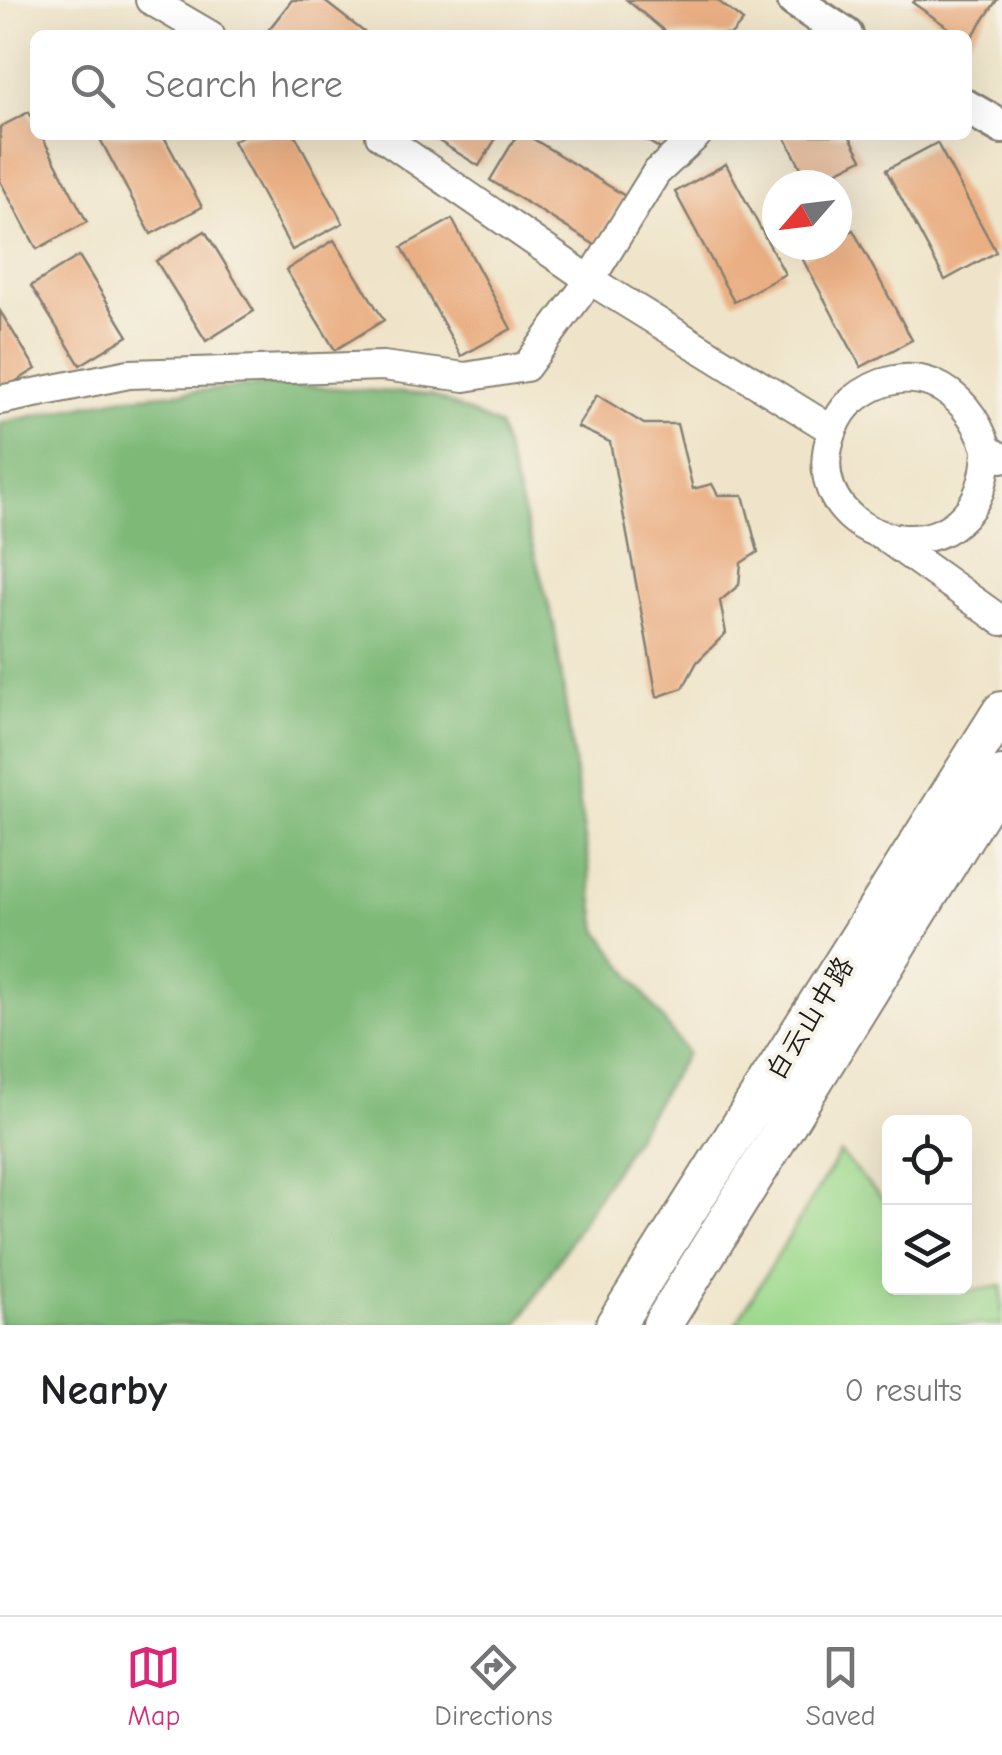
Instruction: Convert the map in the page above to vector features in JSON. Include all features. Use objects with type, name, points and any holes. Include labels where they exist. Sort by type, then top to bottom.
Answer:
[{"type":"main road","name":"白云山中路","points":[[615,1325],[1002,711]]},
{"type":"main road","name":"白云山中路","points":[[662,1325],[1002,776]]},
{"type":"street","points":[[150,0],[201,30]]},
{"type":"street","points":[[794,0],[839,30]]},
{"type":"street","points":[[972,110],[1002,127]]},
{"type":"street","points":[[387,140],[590,280],[832,430]]},
{"type":"street","points":[[0,400],[129,374],[383,366],[465,377],[526,367],[590,280],[656,173],[691,140]]},
{"type":"street","points":[[884,537],[911,540],[937,535],[959,521],[976,500],[994,454],[963,402],[941,387],[916,379],[890,381],[866,390],[846,407],[832,430],[826,456],[830,482],[842,506],[860,525],[884,537],[1002,621]]},
{"type":"green space","points":[[277,384],[432,395],[499,426],[554,624],[598,930],[687,1053],[518,1325],[0,1325],[0,423],[119,398]]},
{"type":"green space","points":[[840,1153],[882,1198],[882,1295],[972,1295],[972,1291],[1002,1286],[1002,1325],[735,1325]]},
{"type":"building","points":[[292,0],[323,0],[362,30],[268,30]]},
{"type":"building","points":[[627,0],[717,0],[743,21],[735,30],[663,30]]},
{"type":"building","points":[[997,0],[972,37],[972,30],[952,30],[913,3]]},
{"type":"building","points":[[29,112],[30,140],[44,140],[87,222],[37,249],[0,181],[0,127]]},
{"type":"building","points":[[101,140],[166,140],[202,207],[151,234]]},
{"type":"building","points":[[298,140],[343,223],[292,250],[233,141]]},
{"type":"building","points":[[437,140],[495,140],[479,166]]},
{"type":"building","points":[[514,140],[535,140],[625,196],[595,245],[490,180]]},
{"type":"building","points":[[646,140],[674,140],[667,153]]},
{"type":"building","points":[[787,140],[852,140],[862,159],[840,170],[802,170]]},
{"type":"building","points":[[937,143],[996,252],[945,280],[886,170]]},
{"type":"building","points":[[726,164],[762,231],[762,260],[777,260],[785,274],[734,302],[675,192]]},
{"type":"building","points":[[452,219],[511,329],[461,356],[402,247]]},
{"type":"building","points":[[205,231],[254,311],[206,341],[156,261]]},
{"type":"building","points":[[852,231],[912,340],[861,367],[803,260],[852,260]]},
{"type":"building","points":[[334,240],[384,320],[335,350],[286,270]]},
{"type":"building","points":[[79,256],[128,336],[80,365],[31,286]]},
{"type":"building","points":[[0,311],[36,369],[0,391]]},
{"type":"building","points":[[597,395],[644,424],[677,424],[693,489],[712,484],[718,495],[743,495],[758,552],[741,563],[739,585],[720,601],[726,633],[697,662],[683,688],[657,697],[610,442],[577,427]]}]
